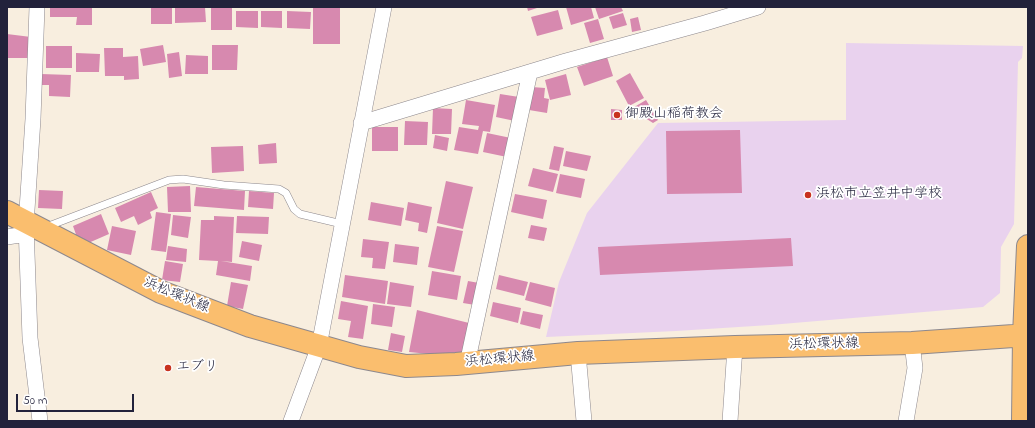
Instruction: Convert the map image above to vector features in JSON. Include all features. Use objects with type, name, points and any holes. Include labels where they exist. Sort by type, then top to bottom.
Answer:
[{"type":"main road","name":"浜松環状線","points":[[25,224],[161,292],[250,326],[359,357],[406,366],[467,364],[578,353],[735,347],[912,343],[1026,335]]},
{"type":"main road","points":[[1023,421],[1028,246]]},
{"type":"street","points":[[37,7],[33,119],[25,224],[30,338],[40,421]]},
{"type":"street","points":[[291,421],[318,346],[384,7]]},
{"type":"street","points":[[361,123],[530,72],[758,7]]},
{"type":"street","points":[[467,364],[530,72]]},
{"type":"street","points":[[7,237],[25,224]]},
{"type":"street","points":[[906,421],[915,368],[912,343]]},
{"type":"street","points":[[730,421],[735,347]]},
{"type":"street","points":[[578,353],[584,421]]},
{"type":"lane","points":[[25,224],[169,180],[184,178],[224,185],[279,189],[286,193],[294,209],[300,214],[342,224]]},
{"type":"shaded area","name":"浜松市立笠井中学校","points":[[846,43],[1023,46],[1022,58],[1018,62],[1014,224],[1001,247],[1000,293],[983,307],[770,325],[546,337],[559,282],[587,213],[658,123],[846,120]]},
{"type":"building","points":[[50,7],[92,7],[92,25],[76,25],[77,17],[50,17]]},
{"type":"building","points":[[151,7],[172,7],[172,24],[151,24]]},
{"type":"building","points":[[175,7],[205,7],[206,22],[175,23]]},
{"type":"building","points":[[211,7],[232,7],[232,30],[211,30]]},
{"type":"building","points":[[313,7],[340,7],[340,44],[313,44]]},
{"type":"building","points":[[527,7],[540,7],[528,11]]},
{"type":"building","points":[[566,7],[591,7],[594,18],[571,25]]},
{"type":"building","points":[[595,7],[621,7],[623,11],[599,19]]},
{"type":"building","points":[[558,10],[563,29],[537,36],[531,17]]},
{"type":"building","points":[[236,11],[258,11],[258,28],[236,27]]},
{"type":"building","points":[[261,11],[282,11],[282,28],[261,27]]},
{"type":"building","points":[[287,11],[311,12],[310,29],[287,28]]},
{"type":"building","points":[[623,13],[627,25],[613,29],[609,17]]},
{"type":"building","points":[[638,17],[641,30],[632,32],[630,19]]},
{"type":"building","points":[[598,19],[604,39],[590,43],[584,23]]},
{"type":"building","points":[[7,34],[31,37],[28,58],[7,58]]},
{"type":"building","points":[[163,45],[166,62],[143,66],[140,49]]},
{"type":"building","points":[[212,45],[238,45],[237,70],[212,70]]},
{"type":"building","points":[[46,46],[72,46],[72,68],[46,68]]},
{"type":"building","points":[[104,48],[123,48],[123,57],[138,56],[139,79],[124,80],[124,76],[105,76]]},
{"type":"building","points":[[179,52],[182,76],[169,78],[167,54]]},
{"type":"building","points":[[76,53],[100,54],[99,72],[76,72]]},
{"type":"building","points":[[186,55],[208,56],[208,74],[185,74]]},
{"type":"building","points":[[607,57],[613,76],[584,86],[577,67]]},
{"type":"building","points":[[630,73],[644,98],[629,106],[616,81]]},
{"type":"building","points":[[41,74],[71,75],[70,97],[49,96],[49,85],[40,85]]},
{"type":"building","points":[[566,74],[571,95],[550,100],[545,80]]},
{"type":"building","points":[[532,87],[545,88],[544,98],[549,99],[547,113],[529,110]]},
{"type":"building","points":[[500,94],[519,97],[515,121],[496,117]]},
{"type":"building","points":[[466,100],[495,105],[490,132],[483,131],[478,154],[454,150],[459,127],[478,130],[479,126],[462,124]]},
{"type":"building","points":[[646,100],[658,120],[653,123],[631,109]]},
{"type":"building","points":[[433,108],[452,109],[451,134],[432,134]]},
{"type":"building","name":"御殿山稲荷教会","points":[[611,109],[622,110],[622,120],[611,120]]},
{"type":"building","points":[[405,121],[428,122],[427,145],[404,145]]},
{"type":"building","points":[[372,127],[398,127],[398,151],[372,151]]},
{"type":"building","points":[[740,130],[742,193],[667,194],[666,131]]},
{"type":"building","points":[[487,133],[511,138],[507,157],[483,152]]},
{"type":"building","points":[[435,135],[449,138],[447,151],[433,148]]},
{"type":"building","points":[[276,143],[277,163],[259,164],[258,145]]},
{"type":"building","points":[[243,146],[244,171],[212,173],[211,147]]},
{"type":"building","points":[[554,146],[564,148],[559,171],[549,169]]},
{"type":"building","points":[[566,151],[591,156],[587,171],[563,166]]},
{"type":"building","points":[[533,168],[558,174],[553,192],[528,186]]},
{"type":"building","points":[[560,174],[585,179],[581,198],[556,193]]},
{"type":"building","points":[[446,181],[473,187],[463,229],[437,223]]},
{"type":"building","points":[[190,186],[191,212],[168,212],[167,187]]},
{"type":"building","points":[[196,187],[245,191],[244,210],[194,206]]},
{"type":"building","points":[[39,190],[63,191],[62,209],[38,208]]},
{"type":"building","points":[[249,191],[274,193],[273,209],[248,207]]},
{"type":"building","points":[[151,192],[158,208],[150,212],[152,218],[138,225],[134,216],[121,222],[115,208]]},
{"type":"building","points":[[515,194],[547,200],[543,219],[511,212]]},
{"type":"building","points":[[371,202],[404,208],[401,226],[368,220]]},
{"type":"building","points":[[408,202],[432,207],[427,233],[418,231],[419,223],[405,220]]},
{"type":"building","points":[[156,212],[171,214],[166,252],[151,250]]},
{"type":"building","points":[[101,214],[109,234],[86,244],[79,243],[73,226]]},
{"type":"building","points":[[173,215],[191,217],[188,238],[171,235]]},
{"type":"building","points":[[214,216],[234,217],[232,262],[221,261],[252,266],[250,281],[216,275],[218,261],[199,260],[201,220],[214,220]]},
{"type":"building","points":[[237,216],[269,217],[268,234],[236,233]]},
{"type":"building","points":[[531,225],[547,228],[544,241],[528,238]]},
{"type":"building","points":[[112,226],[136,231],[131,255],[107,250]]},
{"type":"building","points":[[437,226],[463,231],[454,272],[428,267]]},
{"type":"building","points":[[791,238],[793,266],[600,275],[598,247]]},
{"type":"building","points":[[363,239],[389,242],[385,269],[372,268],[373,258],[361,257]]},
{"type":"building","points":[[242,241],[262,245],[259,261],[239,257]]},
{"type":"building","points":[[395,244],[419,247],[417,265],[393,262]]},
{"type":"building","points":[[168,246],[187,249],[186,262],[166,260]]},
{"type":"building","points":[[165,261],[183,264],[180,282],[162,280]]},
{"type":"building","points":[[432,271],[461,276],[457,300],[428,295]]},
{"type":"building","points":[[345,275],[388,281],[385,304],[342,297]]},
{"type":"building","points":[[499,275],[528,282],[524,296],[496,289]]},
{"type":"building","points":[[468,281],[479,283],[475,305],[463,303]]},
{"type":"building","points":[[231,282],[248,285],[243,309],[227,306]]},
{"type":"building","points":[[390,282],[414,286],[411,307],[387,304]]},
{"type":"building","points":[[530,282],[555,288],[551,307],[525,300]]},
{"type":"building","points":[[341,301],[368,306],[363,339],[348,337],[351,321],[338,319]]},
{"type":"building","points":[[493,302],[521,308],[518,323],[490,316]]},
{"type":"building","points":[[373,304],[395,307],[392,327],[371,324]]},
{"type":"building","points":[[417,310],[469,323],[462,353],[459,357],[409,352]]},
{"type":"building","points":[[523,311],[543,315],[540,329],[520,324]]},
{"type":"building","points":[[391,333],[405,336],[402,352],[388,350]]},
{"type":"place","name":"御殿山稲荷教会","points":[[617,115]]},
{"type":"place","name":"浜松市立笠井中学校","points":[[808,195]]},
{"type":"place","name":"エブリ","points":[[168,368]]}]
